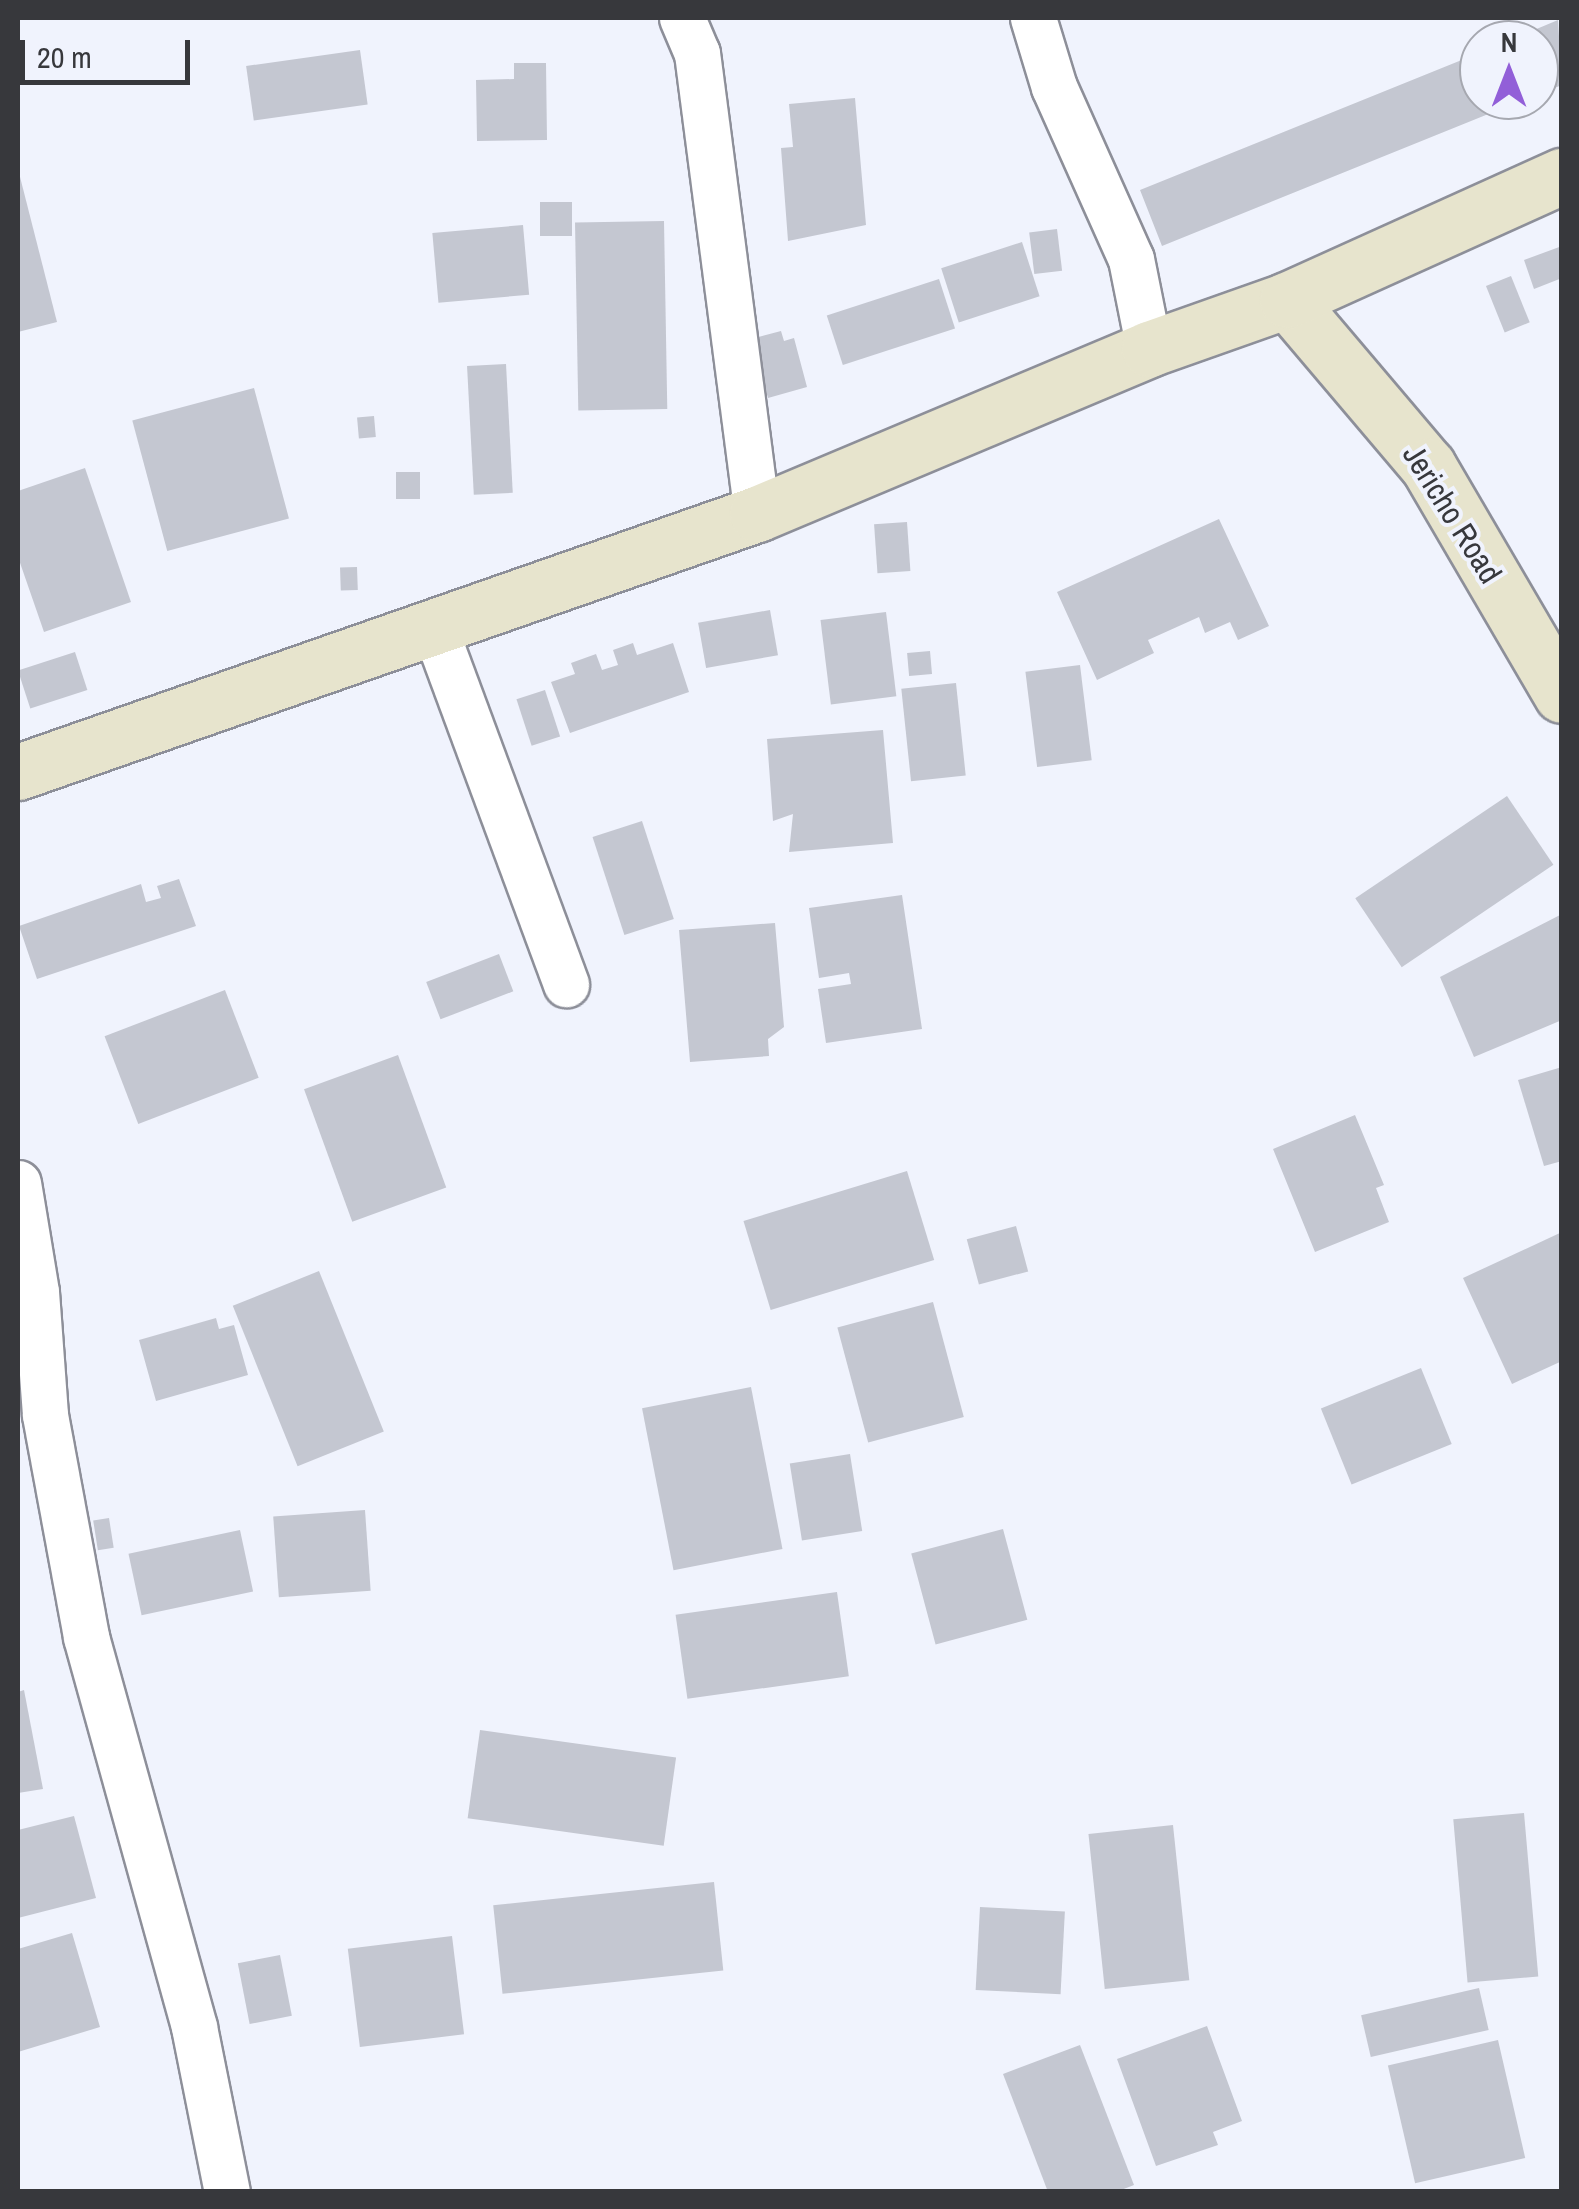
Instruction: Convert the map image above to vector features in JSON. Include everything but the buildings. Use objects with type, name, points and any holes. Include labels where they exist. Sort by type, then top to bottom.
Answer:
[{"type":"main road","points":[[18,772],[758,514],[1150,349],[1286,300],[1562,176]]},
{"type":"main road","name":"Jericho Road","points":[[1286,300],[1428,466],[1562,694]]},
{"type":"street","points":[[682,18],[697,53],[758,514]]},
{"type":"street","points":[[1033,18],[1054,87],[1131,259],[1150,349]]},
{"type":"street","points":[[434,627],[566,984]]},
{"type":"street","points":[[18,1183],[36,1292],[46,1416],[86,1637],[194,2027],[227,2192]]}]
